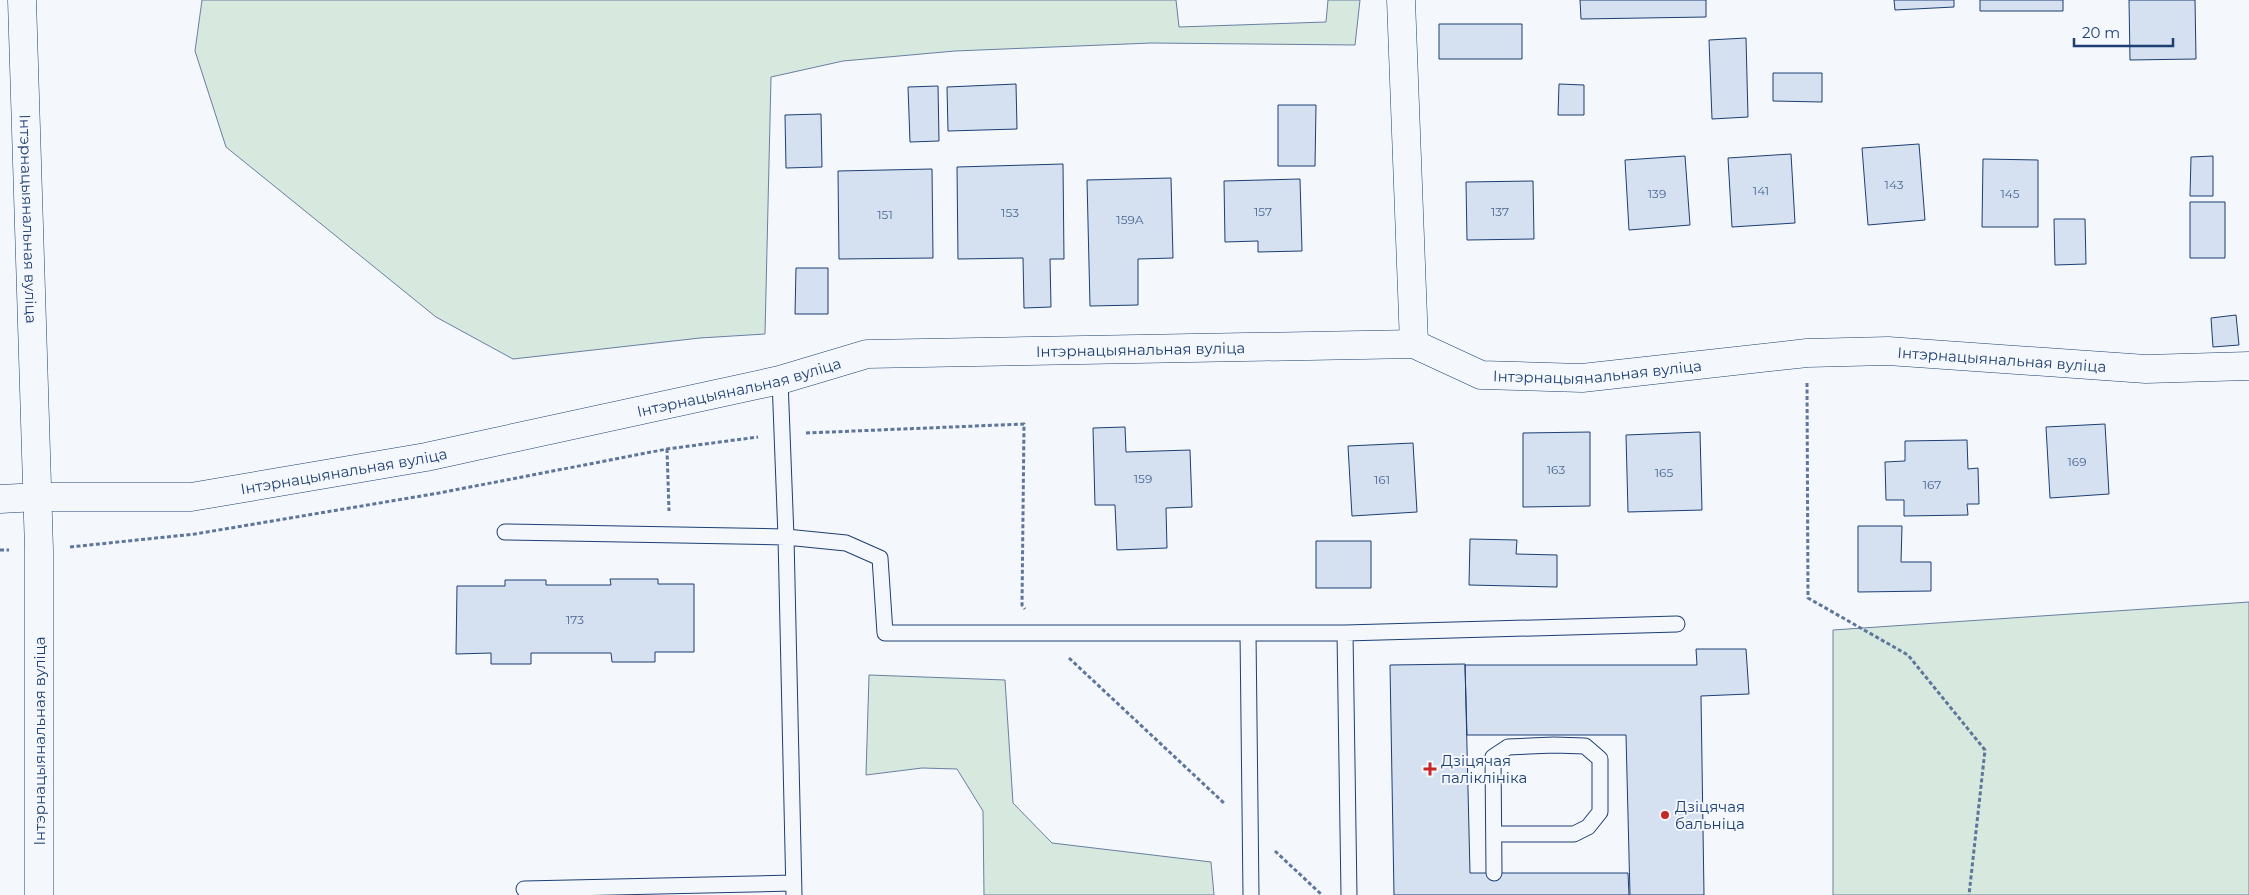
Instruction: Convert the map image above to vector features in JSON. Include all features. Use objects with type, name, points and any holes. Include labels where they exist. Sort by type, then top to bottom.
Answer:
[{"type":"street","points":[[1401,0],[1414,344]]},
{"type":"street","name":"Інтэрнацыянальная вуліца","points":[[15,12],[38,497],[39,895]]},
{"type":"street","name":"Інтэрнацыянальная вуліца","points":[[38,497],[191,497],[426,457],[780,380],[867,354],[1414,344],[1481,375],[1582,378],[1807,353],[1888,351],[2146,369],[2249,366]]},
{"type":"street","points":[[0,499],[38,497]]},
{"type":"lane","points":[[524,889],[794,889],[786,537],[780,380]]},
{"type":"lane","points":[[505,532],[786,537],[846,543],[880,558],[885,633],[1346,633],[1677,624]]},
{"type":"lane","points":[[1248,633],[1251,895]]},
{"type":"lane","points":[[1346,633],[1349,895]]},
{"type":"lane","points":[[1494,834],[1574,834],[1588,826],[1600,812],[1600,759],[1585,746],[1554,745],[1508,747],[1493,757],[1494,873]]},
{"type":"path","points":[[1807,353],[1808,598],[1908,655],[1985,750],[1969,895]]},
{"type":"path","points":[[0,550],[39,550],[195,534],[439,493],[666,449],[782,434]]},
{"type":"path","points":[[666,449],[670,534]]},
{"type":"shaded area","points":[[202,0],[1176,0],[1179,27],[1326,22],[1328,0],[1360,0],[1355,45],[1151,43],[955,51],[843,61],[771,77],[765,334],[700,338],[513,359],[436,317],[226,147],[195,51]]},
{"type":"shaded area","points":[[2249,602],[2249,895],[1833,895],[1833,630]]},
{"type":"shaded area","points":[[869,675],[1005,680],[1013,803],[1052,843],[1211,862],[1214,895],[984,895],[983,811],[957,769],[922,768],[866,775]]},
{"type":"building","points":[[1580,0],[1706,0],[1706,17],[1581,19]]},
{"type":"building","points":[[1894,0],[1954,0],[1954,7],[1895,10]]},
{"type":"building","points":[[1980,0],[2063,0],[2063,11],[1980,11]]},
{"type":"building","points":[[2129,0],[2195,0],[2196,59],[2130,60]]},
{"type":"building","points":[[1439,24],[1522,24],[1522,59],[1439,59]]},
{"type":"building","points":[[1746,38],[1748,117],[1712,119],[1709,40]]},
{"type":"building","points":[[1773,73],[1822,73],[1822,102],[1773,101]]},
{"type":"building","points":[[1016,84],[1017,129],[948,131],[947,87]]},
{"type":"building","points":[[1559,84],[1584,85],[1584,115],[1558,115]]},
{"type":"building","points":[[938,86],[939,141],[910,142],[908,87]]},
{"type":"building","points":[[1278,105],[1316,105],[1315,166],[1278,166]]},
{"type":"building","points":[[821,114],[822,167],[786,168],[785,115]]},
{"type":"building","points":[[1919,144],[1925,220],[1868,225],[1862,148]]},
{"type":"building","points":[[1791,154],[1795,223],[1732,227],[1728,158]]},
{"type":"building","points":[[1685,156],[1690,225],[1629,230],[1625,160]]},
{"type":"building","points":[[2213,156],[2213,196],[2190,196],[2191,157]]},
{"type":"building","points":[[1983,159],[2038,160],[2038,227],[1982,227]]},
{"type":"building","points":[[1063,164],[1064,259],[1050,259],[1051,307],[1024,308],[1023,258],[958,259],[957,167]]},
{"type":"building","points":[[932,169],[933,258],[839,259],[838,171]]},
{"type":"building","points":[[1171,178],[1173,258],[1138,259],[1138,305],[1090,306],[1087,180]]},
{"type":"building","points":[[1300,179],[1302,251],[1258,252],[1258,241],[1225,242],[1224,181]]},
{"type":"building","points":[[1533,181],[1534,239],[1467,240],[1466,182]]},
{"type":"building","points":[[2190,202],[2225,202],[2225,258],[2190,258]]},
{"type":"building","points":[[2054,219],[2085,219],[2086,264],[2055,265]]},
{"type":"building","points":[[796,268],[828,268],[828,314],[795,314]]},
{"type":"building","points":[[2236,315],[2239,345],[2213,347],[2211,318]]},
{"type":"building","points":[[2105,424],[2109,494],[2050,498],[2046,427]]},
{"type":"building","points":[[1125,427],[1126,452],[1190,450],[1192,507],[1166,508],[1167,548],[1117,550],[1115,505],[1095,505],[1093,428]]},
{"type":"building","points":[[1590,432],[1590,506],[1523,507],[1523,433]]},
{"type":"building","points":[[1700,432],[1702,510],[1628,512],[1626,435]]},
{"type":"building","points":[[1967,440],[1968,469],[1978,468],[1979,504],[1967,504],[1968,515],[1904,516],[1904,500],[1886,500],[1885,462],[1905,461],[1905,441]]},
{"type":"building","points":[[1413,443],[1417,512],[1352,516],[1348,446]]},
{"type":"building","points":[[1858,526],[1902,526],[1901,562],[1931,562],[1931,591],[1858,592]]},
{"type":"building","points":[[1470,539],[1517,540],[1516,554],[1557,555],[1557,587],[1469,585]]},
{"type":"building","points":[[1316,541],[1371,541],[1371,588],[1316,588]]},
{"type":"building","points":[[610,579],[658,579],[658,584],[694,584],[694,652],[655,652],[655,662],[612,662],[611,653],[531,653],[531,664],[491,664],[491,653],[456,654],[457,586],[505,586],[505,580],[546,580],[546,585],[611,585]]},
{"type":"building","name":"Дзіцячая бальніца","points":[[1696,649],[1746,649],[1749,694],[1701,696],[1704,895],[1630,895],[1626,735],[1467,735],[1465,665],[1697,665]]},
{"type":"building","name":"Дзіцячая паліклініка","points":[[1465,664],[1470,873],[1628,873],[1629,895],[1394,895],[1390,665]]},
{"type":"place","name":"Дзіцячая паліклініка","points":[[1430,769]]},
{"type":"place","name":"Дзіцячая бальніца","points":[[1665,815]]}]
